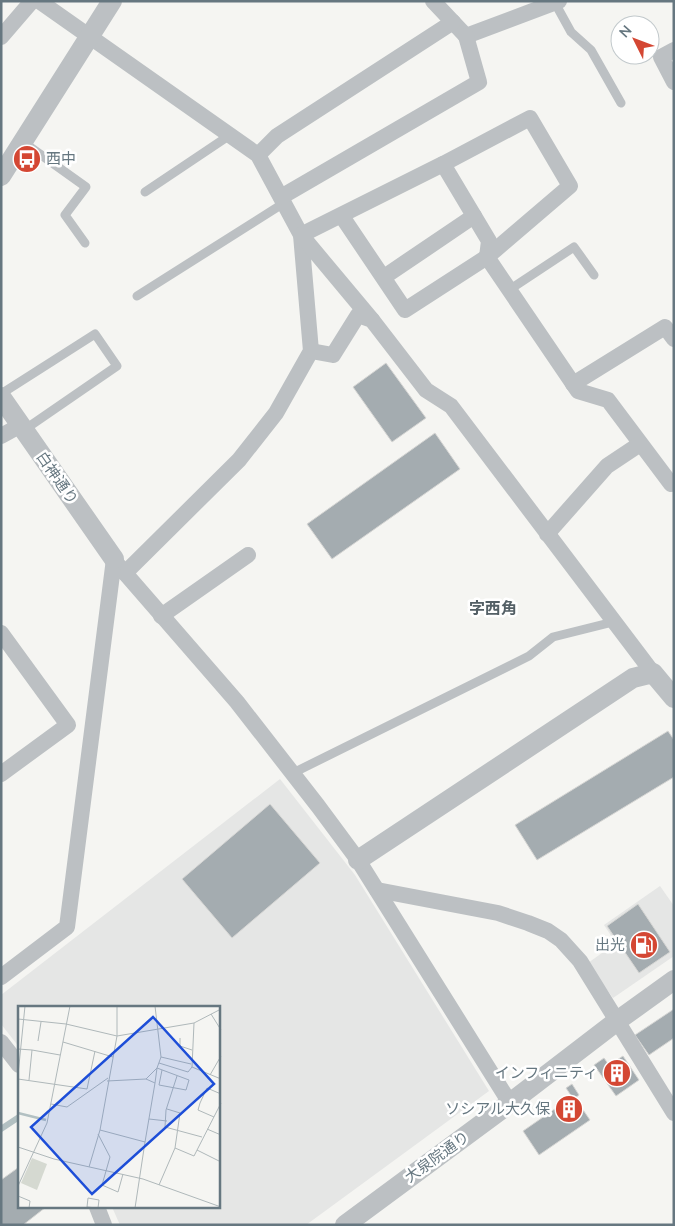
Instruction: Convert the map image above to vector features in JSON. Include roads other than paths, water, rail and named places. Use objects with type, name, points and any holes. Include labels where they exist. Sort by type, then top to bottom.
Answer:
[{"type":"street","points":[[1,37],[32,1]]},
{"type":"street","points":[[39,1],[258,155],[301,235],[372,320],[426,390],[451,406],[614,622],[674,698]]},
{"type":"street","points":[[1,176],[112,1]]},
{"type":"street","points":[[282,200],[479,82],[466,36],[433,1]]},
{"type":"street","points":[[466,36],[557,2]]},
{"type":"street","points":[[258,155],[277,136],[453,22]]},
{"type":"street","points":[[674,50],[661,57],[674,82]]},
{"type":"street","points":[[301,235],[530,118],[570,186],[487,257],[405,310],[341,215]]},
{"type":"street","points":[[443,164],[488,241],[487,257],[578,391],[608,400],[673,485]]},
{"type":"street","points":[[384,277],[474,216]]},
{"type":"street","points":[[1,977],[68,927],[119,566],[238,460],[276,414],[311,351],[301,235]]},
{"type":"street","points":[[311,351],[333,355],[358,316],[372,320]]},
{"type":"street","points":[[573,384],[665,327],[674,339]]},
{"type":"street","name":"白神通り","points":[[1,396],[119,566]]},
{"type":"street","points":[[1,436],[22,428]]},
{"type":"street","points":[[547,534],[607,466],[640,444]]},
{"type":"street","points":[[161,616],[248,555]]},
{"type":"street","points":[[119,566],[237,702],[358,860],[510,1103]]},
{"type":"street","points":[[1,633],[68,725],[1,774]]},
{"type":"street","points":[[358,860],[633,678],[653,673]]},
{"type":"street","points":[[377,890],[498,913],[548,931],[561,940],[580,961],[674,1113]]},
{"type":"street","name":"大泉院通り","points":[[345,1225],[674,980]]},
{"type":"street","points":[[1,1042],[18,1064]]},
{"type":"street","points":[[96,1208],[104,1225]]},
{"type":"lane","points":[[557,2],[571,32],[591,50],[621,103]]},
{"type":"lane","points":[[145,192],[230,136]]},
{"type":"lane","points":[[23,142],[86,187],[65,215],[85,243]]},
{"type":"lane","points":[[137,296],[282,200]]},
{"type":"lane","points":[[509,290],[574,247],[594,275]]},
{"type":"lane","points":[[1,396],[95,334],[117,366],[22,428]]},
{"type":"lane","points":[[293,773],[529,656],[553,637],[614,622]]},
{"type":"waterway","points":[[1,1129],[18,1118]]},
{"type":"place","name":"西中","points":[[27,159]]},
{"type":"place","name":"出光","points":[[644,945]]},
{"type":"place","name":"インフィニティ","points":[[617,1073]]},
{"type":"place","name":"ソシアル大久保","points":[[569,1109]]},
{"type":"district","name":"字西角","points":[[493,609]]}]
